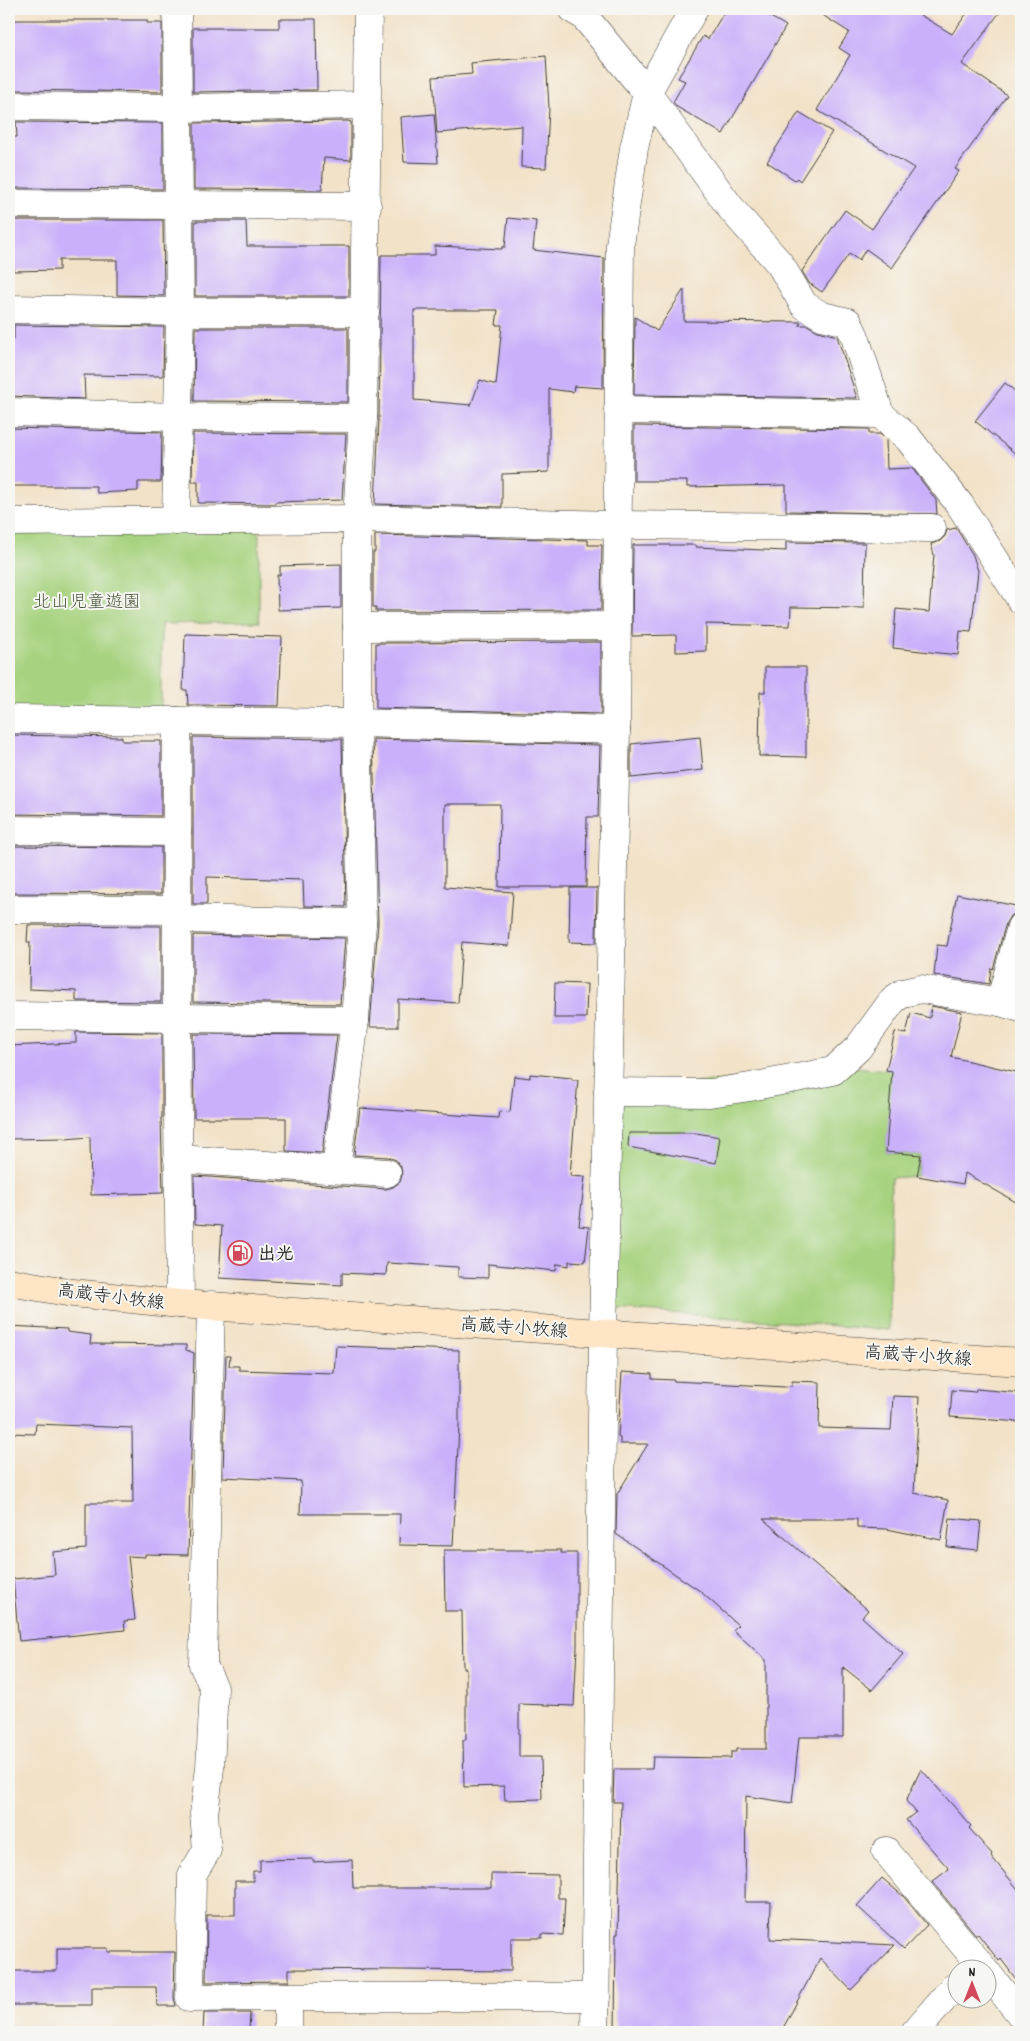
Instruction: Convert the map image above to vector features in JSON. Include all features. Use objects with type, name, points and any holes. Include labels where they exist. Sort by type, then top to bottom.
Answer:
[{"type":"main road","name":"高蔵寺小牧線","points":[[9,1282],[73,1293],[180,1304],[1021,1362]]},
{"type":"street","points":[[176,521],[180,312],[177,108],[178,9]]},
{"type":"street","points":[[336,1169],[355,1020],[362,923],[357,723],[357,519],[363,418],[368,9]]},
{"type":"street","points":[[572,9],[584,16],[647,94],[733,211],[780,264],[804,305],[822,316],[848,322],[855,337],[880,414],[908,438],[960,505],[1021,600]]},
{"type":"street","points":[[595,2032],[603,1334],[616,730],[620,245],[634,148],[647,94],[694,9]]},
{"type":"street","points":[[9,106],[177,108],[367,105]]},
{"type":"street","points":[[9,204],[367,206]]},
{"type":"street","points":[[9,309],[180,312],[365,312]]},
{"type":"street","points":[[618,410],[880,414]]},
{"type":"street","points":[[9,412],[179,417],[363,418]]},
{"type":"street","points":[[9,522],[357,519],[617,525],[932,528]]},
{"type":"street","points":[[357,628],[617,626]]},
{"type":"street","points":[[9,719],[357,723],[616,730]]},
{"type":"street","points":[[176,721],[176,1018],[180,1304]]},
{"type":"street","points":[[9,830],[176,832]]},
{"type":"street","points":[[9,909],[362,923]]},
{"type":"street","points":[[608,1092],[710,1093],[833,1071],[858,1048],[893,1000],[903,992],[921,989],[1011,1005],[1021,927]]},
{"type":"street","points":[[9,1016],[355,1020]]},
{"type":"street","points":[[178,1159],[387,1173]]},
{"type":"street","points":[[211,1306],[203,1666],[214,1688],[210,1768],[204,1814],[207,1850],[192,1875],[190,1998],[596,1997]]},
{"type":"street","points":[[886,1851],[973,1958]]},
{"type":"street","points":[[998,1988],[1021,2015]]},
{"type":"street","points":[[915,2032],[948,1994]]},
{"type":"street","points":[[288,1997],[288,2032]]},
{"type":"green space","name":"北山児童遊園","points":[[259,520],[259,622],[161,624],[161,721],[9,719],[9,522]]},
{"type":"green space","points":[[854,1067],[898,1071],[889,1117],[886,1152],[920,1155],[917,1176],[891,1178],[889,1330],[604,1308],[608,1092]]},
{"type":"building","points":[[726,9],[757,9],[786,26],[723,134],[677,107],[673,102],[685,81],[678,78],[703,36],[708,39]]},
{"type":"building","points":[[813,9],[910,9],[952,34],[970,9],[1002,9],[962,64],[1007,95],[955,169],[959,171],[892,268],[866,249],[859,260],[849,254],[822,292],[809,283],[802,271],[845,210],[872,229],[914,168],[817,110],[850,55],[839,48],[849,32]]},
{"type":"building","points":[[279,19],[316,19],[317,90],[193,92],[193,28],[279,28]]},
{"type":"building","points":[[11,20],[147,20],[147,23],[162,23],[162,92],[15,90],[13,67],[9,66],[9,25],[11,25]]},
{"type":"building","points":[[546,56],[549,108],[546,168],[521,167],[522,126],[437,133],[433,77],[472,74],[471,63]]},
{"type":"building","points":[[799,112],[832,132],[800,181],[797,178],[795,180],[767,162]]},
{"type":"building","points":[[434,114],[438,163],[404,162],[401,117]]},
{"type":"building","points":[[16,122],[163,123],[163,189],[9,188],[9,137],[17,137]]},
{"type":"building","points":[[351,122],[351,160],[324,158],[322,190],[194,189],[194,123]]},
{"type":"building","points":[[508,218],[536,221],[533,250],[604,258],[603,388],[574,386],[573,392],[549,389],[549,472],[502,474],[502,507],[375,504],[379,418],[381,255],[435,255],[435,246],[502,249],[502,247],[505,247]],"holes":[[[414,310],[498,310],[496,325],[502,325],[496,385],[480,380],[471,405],[414,400]]]},
{"type":"building","points":[[9,220],[163,220],[164,296],[117,295],[117,260],[59,260],[59,270],[13,271],[13,265],[9,265]]},
{"type":"building","points":[[195,221],[246,221],[247,246],[349,246],[349,296],[195,296]]},
{"type":"building","points":[[684,289],[684,321],[801,322],[799,325],[807,325],[818,331],[837,336],[857,398],[634,395],[635,317],[657,331]]},
{"type":"building","points":[[14,325],[164,327],[163,376],[84,375],[85,399],[9,396],[9,339],[14,339]]},
{"type":"building","points":[[195,328],[348,328],[348,402],[194,401]]},
{"type":"building","points":[[1005,383],[1021,396],[1021,458],[975,421]]},
{"type":"building","points":[[634,426],[869,429],[869,434],[880,434],[886,440],[887,469],[912,468],[936,500],[937,514],[786,511],[786,485],[687,487],[687,481],[634,481]]},
{"type":"building","points":[[9,428],[162,432],[161,482],[138,482],[138,491],[97,493],[96,486],[9,486]]},
{"type":"building","points":[[193,433],[346,434],[342,500],[275,502],[275,504],[198,503],[198,482],[192,482]]},
{"type":"building","points":[[956,528],[973,555],[978,571],[971,632],[960,631],[958,655],[893,648],[896,609],[929,612],[934,555],[931,544],[940,541],[945,536],[947,530]]},
{"type":"building","points":[[375,535],[588,540],[588,545],[602,545],[601,610],[376,611],[376,607],[373,607],[373,552],[375,552]]},
{"type":"building","points":[[786,542],[865,543],[864,608],[791,607],[790,626],[706,624],[706,651],[676,652],[676,635],[632,636],[633,545],[696,545],[696,547],[786,551]]},
{"type":"building","points":[[341,564],[341,608],[278,610],[277,575],[280,575],[280,566]]},
{"type":"building","points":[[185,634],[282,637],[279,706],[188,705],[187,690],[183,690]]},
{"type":"building","points":[[601,642],[601,714],[376,708],[376,643]]},
{"type":"building","points":[[765,667],[806,667],[806,757],[759,756],[760,692],[765,692]]},
{"type":"building","points":[[9,735],[122,737],[122,741],[161,741],[161,816],[9,814]]},
{"type":"building","points":[[193,737],[342,739],[346,907],[304,906],[303,880],[207,877],[207,904],[193,904]]},
{"type":"building","points":[[700,737],[703,770],[631,778],[631,744]]},
{"type":"building","points":[[373,739],[600,745],[598,817],[587,817],[586,887],[499,887],[500,804],[445,804],[445,887],[513,892],[509,946],[462,942],[458,1003],[398,999],[398,1027],[370,1027],[378,923]]},
{"type":"building","points":[[9,846],[161,847],[161,894],[9,893]]},
{"type":"building","points":[[570,888],[597,888],[596,943],[569,942]]},
{"type":"building","points":[[957,894],[1021,907],[1021,912],[1010,916],[1006,923],[993,969],[991,968],[989,984],[934,975],[937,945],[947,946]]},
{"type":"building","points":[[28,925],[161,926],[161,1002],[76,1001],[76,991],[29,989],[30,942],[27,942]]},
{"type":"building","points":[[193,935],[345,938],[340,1004],[193,1002]]},
{"type":"building","points":[[555,983],[587,984],[586,1018],[554,1018]]},
{"type":"building","points":[[931,1006],[962,1012],[951,1057],[1021,1073],[1021,1205],[965,1173],[963,1184],[917,1176],[921,1155],[886,1152],[892,1071],[886,1070],[895,1032],[906,1034],[911,1013],[930,1018]]},
{"type":"building","points":[[76,1032],[162,1033],[161,1118],[163,1193],[91,1195],[90,1137],[9,1139],[9,1046],[76,1043]]},
{"type":"building","points":[[193,1034],[337,1035],[322,1153],[286,1151],[286,1118],[194,1118]]},
{"type":"building","points":[[530,1074],[578,1080],[570,1176],[585,1177],[579,1226],[589,1227],[585,1262],[569,1261],[569,1266],[557,1264],[556,1271],[488,1264],[488,1278],[458,1277],[458,1267],[387,1263],[386,1275],[342,1273],[342,1285],[219,1278],[222,1226],[195,1224],[194,1176],[386,1189],[393,1187],[400,1182],[402,1175],[401,1167],[396,1160],[388,1157],[354,1155],[360,1108],[498,1118],[499,1111],[510,1112],[514,1076],[530,1078]]},
{"type":"building","points":[[629,1133],[696,1133],[720,1137],[716,1163],[628,1147]]},
{"type":"building","points":[[9,1326],[67,1329],[67,1332],[91,1335],[90,1344],[186,1345],[186,1350],[194,1353],[188,1555],[145,1554],[145,1557],[128,1556],[135,1620],[124,1621],[125,1630],[19,1641],[13,1579],[55,1575],[53,1552],[86,1549],[86,1503],[133,1503],[132,1428],[36,1424],[35,1434],[9,1433]]},
{"type":"building","points":[[336,1346],[459,1350],[459,1426],[453,1546],[399,1545],[400,1514],[300,1514],[301,1481],[223,1477],[226,1356],[230,1356],[229,1366],[239,1366],[239,1370],[334,1373]]},
{"type":"building","points":[[622,1372],[652,1374],[652,1379],[785,1387],[792,1386],[792,1381],[820,1382],[819,1428],[891,1430],[893,1396],[919,1397],[914,1493],[948,1500],[941,1540],[887,1529],[857,1528],[857,1519],[763,1519],[868,1610],[862,1617],[903,1654],[872,1690],[843,1667],[843,1737],[799,1737],[792,1803],[746,1796],[745,1902],[771,1902],[770,1939],[895,1945],[851,1990],[820,1958],[781,2032],[615,2032],[616,1934],[618,1934],[621,1802],[613,1802],[614,1769],[652,1769],[653,1757],[731,1758],[731,1752],[736,1752],[736,1749],[766,1749],[766,1660],[733,1630],[738,1625],[700,1591],[616,1534],[617,1494],[648,1444],[620,1444],[620,1438],[618,1437]]},
{"type":"building","points":[[976,1389],[1021,1393],[1021,1422],[950,1417],[952,1390],[975,1392]]},
{"type":"building","points":[[950,1518],[981,1521],[978,1550],[947,1547]]},
{"type":"building","points":[[444,1550],[561,1550],[561,1553],[577,1553],[577,1647],[574,1706],[519,1704],[519,1757],[541,1757],[542,1799],[505,1800],[504,1786],[464,1787],[463,1740],[466,1740],[466,1668],[463,1668],[462,1611],[445,1611]]},
{"type":"building","points":[[921,1769],[971,1826],[969,1828],[992,1854],[991,1856],[1021,1893],[1021,1986],[1001,1959],[999,1961],[932,1882],[949,1869],[906,1820],[916,1812],[906,1801]]},
{"type":"building","points":[[313,1859],[313,1862],[352,1860],[353,1888],[491,1888],[491,1874],[558,1875],[558,1898],[565,1898],[563,1935],[542,1934],[542,1938],[511,1938],[511,1971],[289,1969],[289,1981],[206,1982],[207,1915],[235,1915],[235,1881],[253,1881],[253,1871],[260,1871],[260,1860]]},
{"type":"building","points":[[882,1878],[904,1897],[927,1925],[904,1949],[857,1906]]},
{"type":"building","points":[[57,1948],[108,1948],[108,1952],[175,1952],[174,1998],[176,2006],[157,2006],[156,1987],[92,1987],[92,2005],[9,2005],[9,1971],[57,1971]]},
{"type":"building","points":[[204,2013],[250,2013],[249,2032],[203,2032]]},
{"type":"place","name":"出光","points":[[240,1253]]}]
